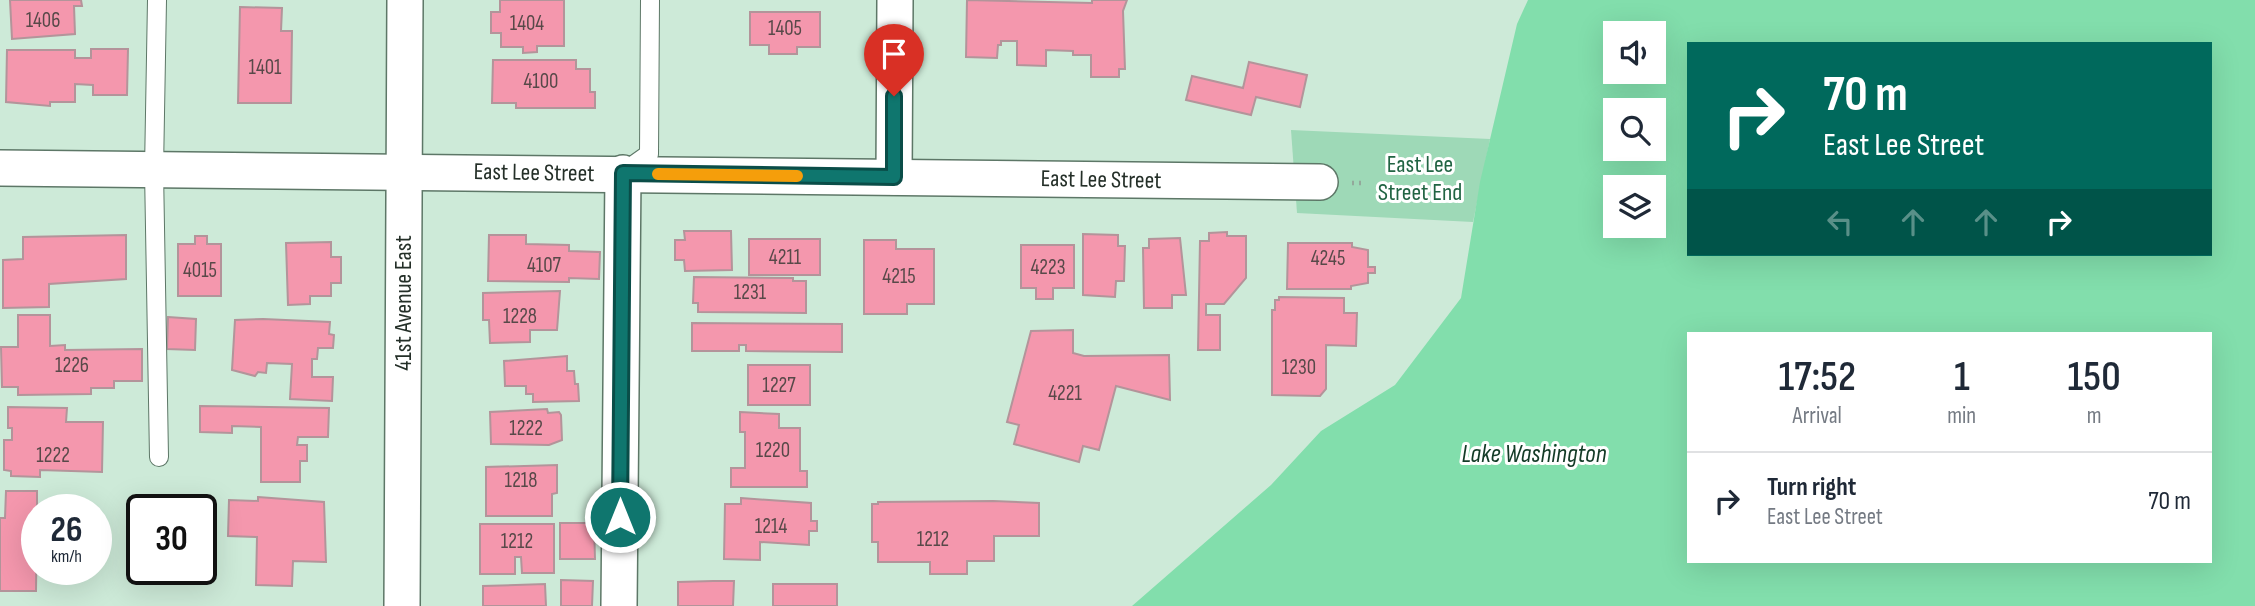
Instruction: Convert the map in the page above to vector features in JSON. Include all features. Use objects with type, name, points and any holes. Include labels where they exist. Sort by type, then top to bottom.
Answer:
[{"type":"street","name":"41st Avenue East","points":[[402,606],[405,0]]},
{"type":"street","points":[[894,177],[895,0]]},
{"type":"street","name":"East Lee Street","points":[[0,168],[1320,182]]},
{"type":"street","points":[[619,606],[623,173]]},
{"type":"lane","points":[[157,0],[154,170],[159,457]]},
{"type":"lane","points":[[623,173],[649,154],[650,0]]},
{"type":"green space","name":"East Lee Street End","points":[[1291,130],[1490,139],[1473,222],[1297,213]]},
{"type":"water","name":"Lake Washington","points":[[1528,0],[2255,0],[2255,606],[1132,606],[1271,485],[1321,431],[1395,385],[1461,298],[1480,182],[1517,24]]},
{"type":"building","points":[[10,0],[81,0],[82,6],[74,6],[75,34],[12,39]]},
{"type":"building","points":[[500,0],[564,0],[564,46],[537,46],[537,52],[523,53],[523,47],[501,47],[501,33],[491,33],[491,12],[500,12]]},
{"type":"building","points":[[967,0],[1092,3],[1092,0],[1127,0],[1123,11],[1125,69],[1119,69],[1119,77],[1091,77],[1091,55],[1046,50],[1046,66],[1017,65],[1017,41],[1001,41],[997,58],[966,57]]},
{"type":"building","points":[[240,7],[282,8],[281,31],[292,31],[291,103],[238,103]]},
{"type":"building","points":[[750,12],[820,12],[820,47],[797,47],[797,54],[769,54],[769,45],[750,45]]},
{"type":"building","points":[[91,49],[128,49],[127,95],[93,95],[93,85],[75,84],[75,102],[50,102],[50,106],[6,102],[7,50],[75,50],[75,58],[91,58]]},
{"type":"building","points":[[493,60],[576,60],[576,69],[590,69],[590,92],[595,92],[595,108],[516,108],[516,103],[492,103]]},
{"type":"building","points":[[1249,62],[1307,75],[1300,107],[1256,97],[1251,115],[1186,100],[1192,76],[1243,88]]},
{"type":"building","points":[[684,231],[731,231],[732,270],[685,271],[684,260],[675,260],[675,240],[685,240]]},
{"type":"building","points":[[1227,232],[1227,236],[1246,236],[1246,278],[1224,304],[1206,304],[1206,315],[1220,315],[1220,350],[1198,350],[1200,241],[1209,241],[1209,233]]},
{"type":"building","points":[[1083,234],[1118,235],[1118,246],[1125,246],[1124,281],[1116,281],[1115,297],[1083,295]]},
{"type":"building","points":[[126,235],[126,279],[49,284],[49,307],[3,308],[3,260],[23,259],[23,237]]},
{"type":"building","points":[[489,235],[526,235],[526,244],[569,245],[569,251],[600,252],[599,279],[569,278],[569,282],[488,281]]},
{"type":"building","points":[[195,236],[207,236],[207,244],[221,244],[221,296],[178,296],[178,244],[195,244]]},
{"type":"building","points":[[1180,238],[1186,295],[1172,295],[1172,308],[1144,308],[1143,248],[1149,248],[1149,239]]},
{"type":"building","points":[[749,239],[820,239],[820,275],[749,275]]},
{"type":"building","points":[[864,240],[896,240],[896,249],[934,249],[934,304],[907,304],[907,314],[864,314]]},
{"type":"building","points":[[331,242],[331,257],[341,257],[341,283],[331,283],[331,296],[310,296],[310,304],[288,305],[286,243]]},
{"type":"building","points":[[1288,243],[1352,243],[1352,247],[1368,250],[1368,267],[1375,267],[1375,273],[1368,273],[1368,283],[1351,286],[1351,289],[1287,289]]},
{"type":"building","points":[[1021,245],[1074,245],[1074,288],[1053,288],[1053,299],[1036,299],[1036,288],[1021,288]]},
{"type":"building","points":[[694,277],[793,278],[793,281],[806,281],[806,313],[698,312],[698,303],[693,303]]},
{"type":"building","points":[[560,291],[557,330],[530,330],[530,342],[490,343],[489,320],[483,320],[483,293]]},
{"type":"building","points":[[1279,297],[1344,298],[1344,313],[1357,313],[1356,346],[1326,345],[1326,389],[1320,396],[1272,395],[1272,310],[1275,310],[1275,300],[1279,300]]},
{"type":"building","points":[[18,315],[50,315],[50,346],[65,345],[65,350],[142,349],[142,381],[114,381],[114,388],[91,388],[91,394],[18,395],[18,387],[2,387],[1,347],[18,347]]},
{"type":"building","points":[[168,317],[196,319],[195,350],[167,349]]},
{"type":"building","points":[[235,320],[330,322],[329,334],[334,335],[333,348],[318,348],[317,359],[312,359],[312,377],[333,377],[332,401],[290,399],[292,364],[267,363],[266,373],[258,372],[255,376],[232,370]]},
{"type":"building","points":[[692,323],[842,324],[842,352],[746,351],[746,345],[739,345],[739,351],[692,351]]},
{"type":"building","points":[[1073,330],[1073,353],[1084,356],[1169,355],[1170,400],[1116,386],[1099,450],[1083,446],[1079,462],[1014,444],[1019,425],[1007,422],[1031,331]]},
{"type":"building","points":[[567,356],[567,371],[574,371],[579,401],[533,402],[533,394],[526,394],[526,386],[505,386],[504,361]]},
{"type":"building","points":[[748,365],[810,365],[810,405],[748,405]]},
{"type":"building","points":[[200,406],[329,408],[328,437],[298,437],[297,445],[307,445],[307,461],[300,461],[300,482],[261,482],[261,427],[232,426],[232,433],[200,432]]},
{"type":"building","points":[[8,407],[67,408],[66,422],[103,422],[102,472],[40,470],[40,477],[11,476],[11,471],[4,470],[4,440],[12,440],[12,428],[8,428]]},
{"type":"building","points":[[547,409],[548,413],[559,412],[561,415],[562,440],[549,445],[491,444],[490,412]]},
{"type":"building","points":[[740,412],[779,414],[779,428],[800,428],[800,471],[807,471],[807,487],[731,487],[731,468],[745,468],[745,432],[740,432]]},
{"type":"building","points":[[557,465],[557,493],[552,494],[552,516],[486,516],[486,467]]},
{"type":"building","points":[[6,491],[37,491],[37,494],[21,494],[21,585],[36,585],[36,591],[0,591],[0,518],[5,518]]},
{"type":"building","points":[[258,497],[324,502],[326,562],[293,561],[292,586],[256,585],[257,537],[228,536],[229,500],[258,501]]},
{"type":"building","points":[[741,498],[811,503],[811,521],[817,521],[817,531],[809,531],[809,545],[760,542],[760,560],[724,559],[725,504],[741,504]]},
{"type":"building","points":[[993,501],[1039,503],[1039,536],[994,536],[994,561],[967,561],[967,574],[930,574],[930,562],[878,562],[878,542],[872,542],[872,504]]},
{"type":"building","points":[[560,523],[594,523],[595,559],[560,559]]},
{"type":"building","points":[[480,524],[554,524],[554,573],[522,573],[521,557],[515,557],[515,574],[480,574]]},
{"type":"building","points":[[561,580],[593,581],[592,606],[561,606]]},
{"type":"building","points":[[734,581],[733,606],[678,606],[678,582]]},
{"type":"building","points":[[545,584],[546,606],[483,606],[483,586]]},
{"type":"building","points":[[773,584],[837,584],[837,606],[773,606]]},
{"type":"slow traffic","points":[[658,174],[797,176]]},
{"type":"route","points":[[620,517],[623,173],[894,177],[894,96]]}]
